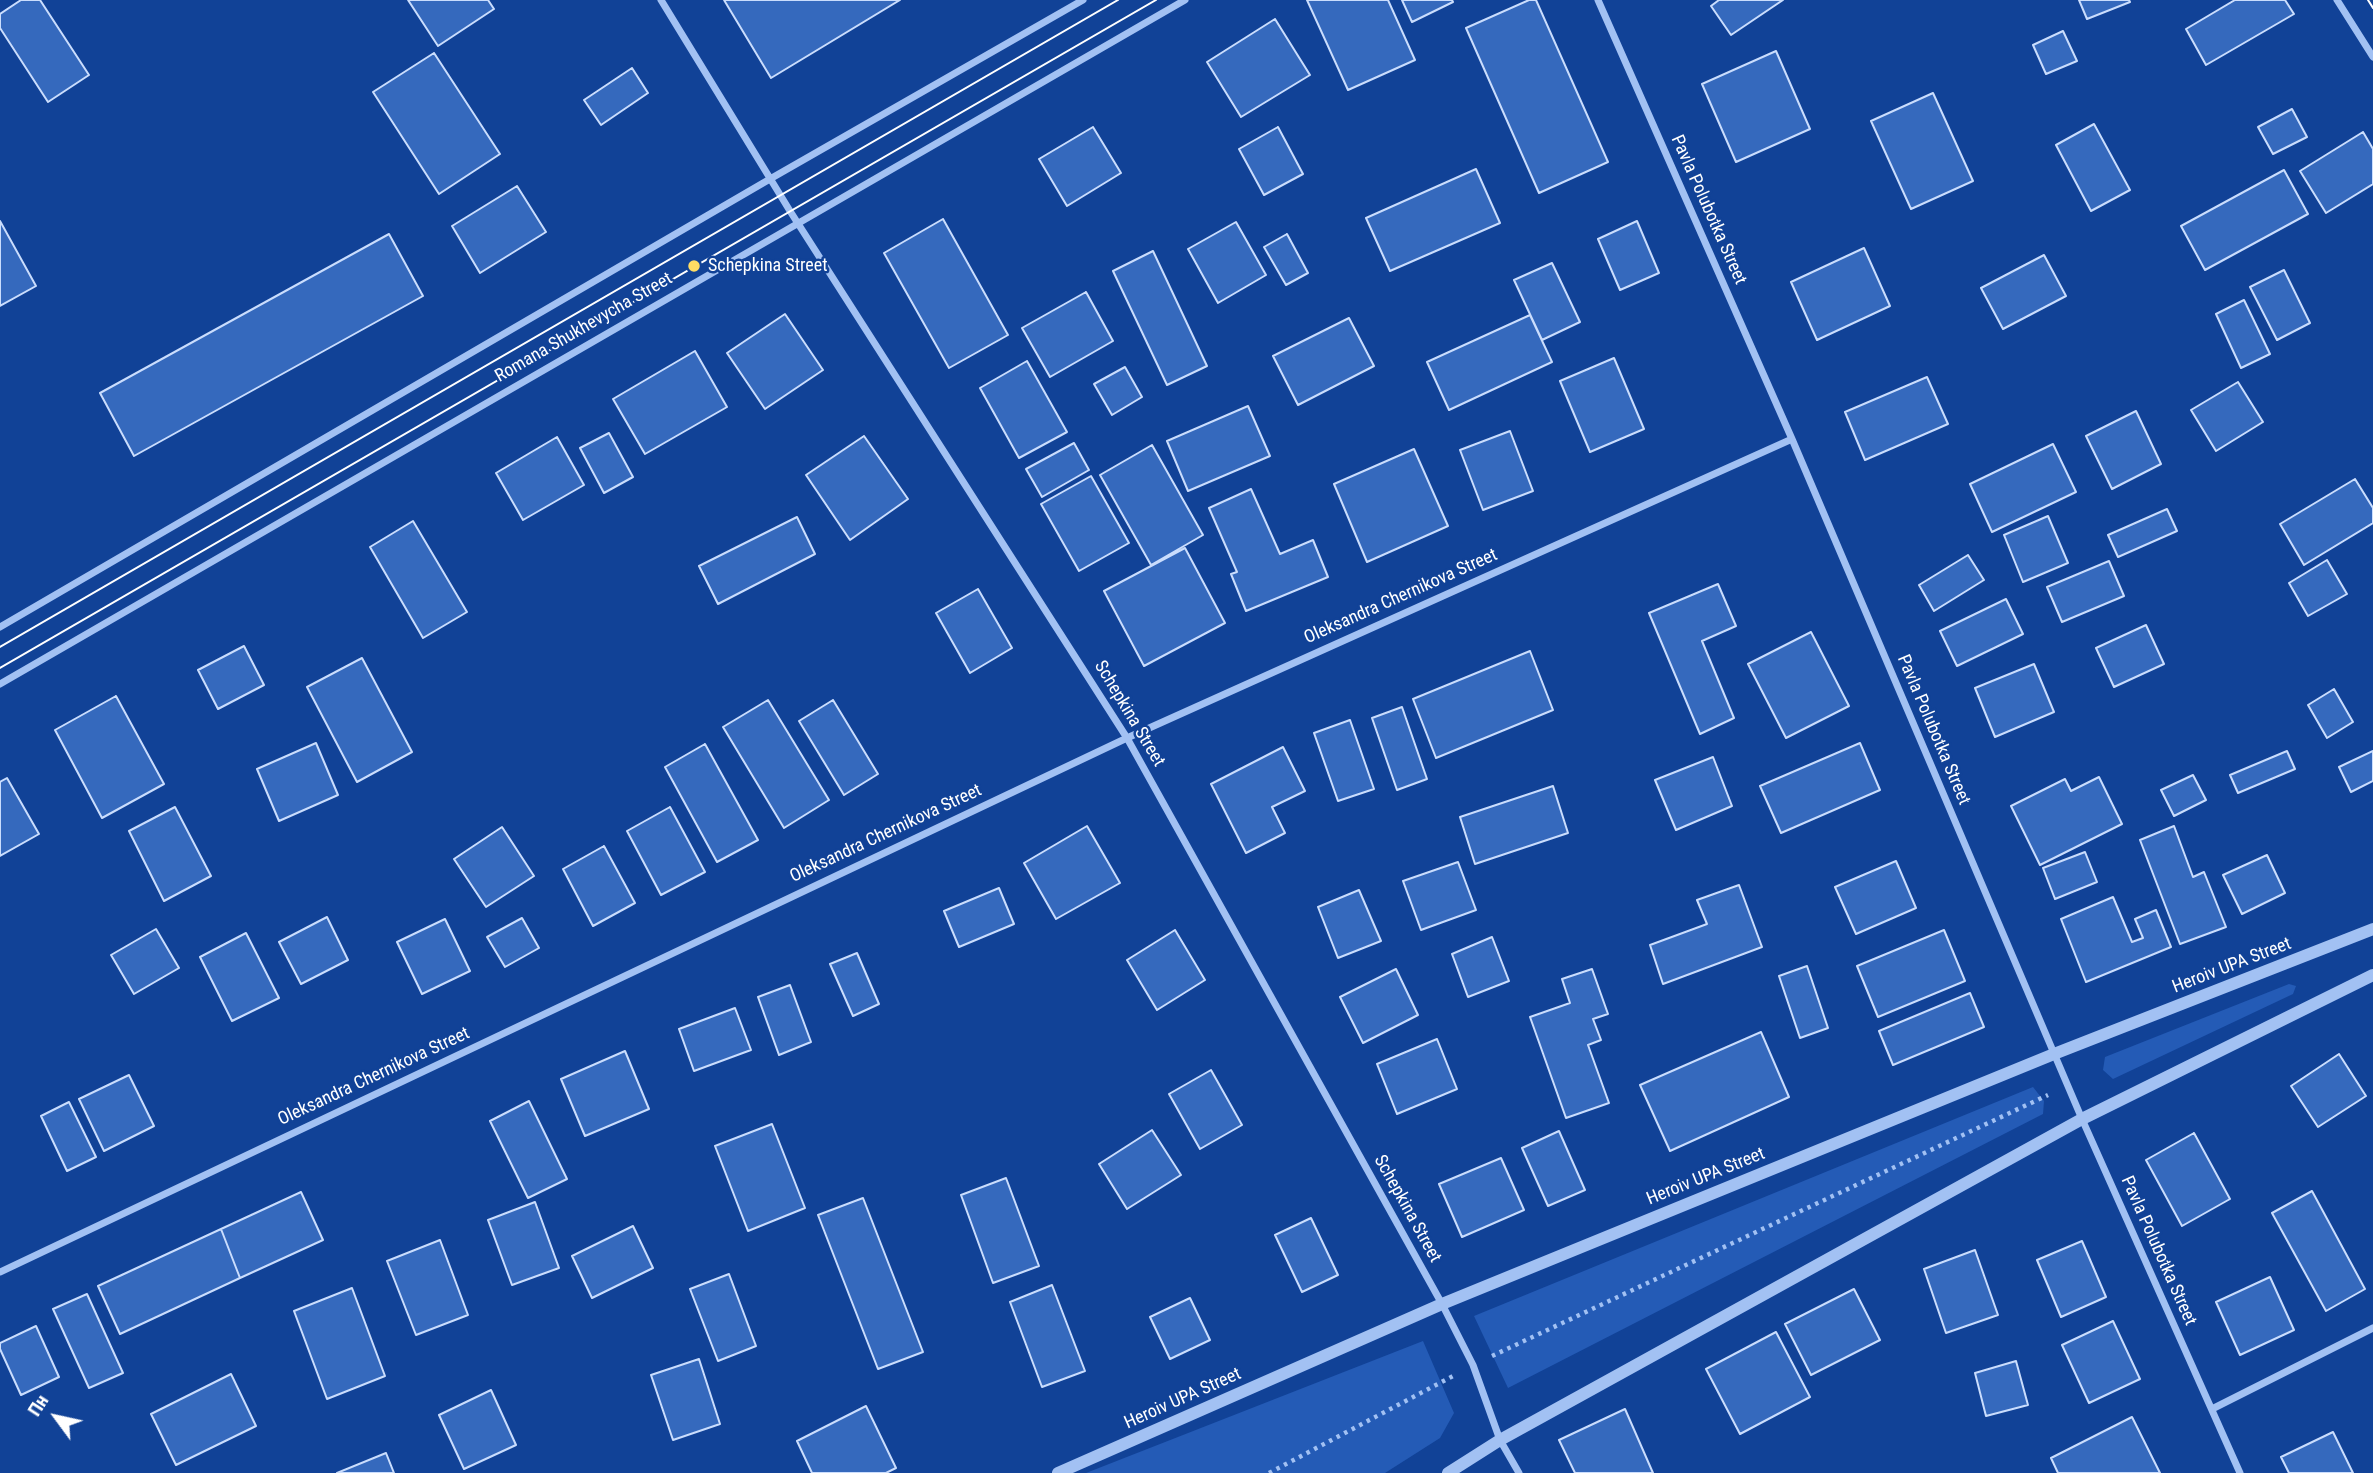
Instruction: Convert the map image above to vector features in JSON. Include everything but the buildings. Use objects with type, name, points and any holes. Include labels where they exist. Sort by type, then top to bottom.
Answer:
[{"type":"street","name":"Schepkina Street","points":[[661,0],[769,179],[1127,738],[1442,1304],[1473,1365],[1500,1440],[1519,1473]]},
{"type":"street","name":"Romana Shukhevycha Street","points":[[0,627],[769,179],[1083,0]]},
{"type":"street","name":"Romana Shukhevycha Street","points":[[0,684],[1185,0]]},
{"type":"street","name":"Pavla Polubotka Street","points":[[1598,0],[1792,439],[2082,1119],[2240,1473]]},
{"type":"street","points":[[2337,0],[2373,57]]},
{"type":"street","name":"Oleksandra Chernikova Street","points":[[0,1272],[1127,738],[1792,439]]},
{"type":"street","name":"Heroiv UPA Street","points":[[1058,1473],[1442,1304],[2054,1054],[2373,929]]},
{"type":"street","points":[[1448,1473],[1500,1440],[2082,1119],[2373,975]]},
{"type":"street","points":[[2212,1409],[2373,1328]]},
{"type":"path","points":[[1269,1473],[1473,1365],[2068,1086]]},
{"type":"shaded area","points":[[2289,984],[2296,986],[2293,994],[2113,1079],[2103,1070],[2105,1057]]},
{"type":"shaded area","points":[[2033,1087],[2044,1101],[2043,1114],[1508,1388],[1474,1316]]},
{"type":"shaded area","points":[[1423,1341],[1454,1413],[1440,1438],[1385,1473],[1086,1473]]},
{"type":"tram line","points":[[0,647],[1118,0]]},
{"type":"tram line","points":[[0,668],[1156,0]]},
{"type":"tram line","points":[[2368,0],[2373,8]]},
{"type":"place","name":"Schepkina Street","points":[[694,266]]}]
